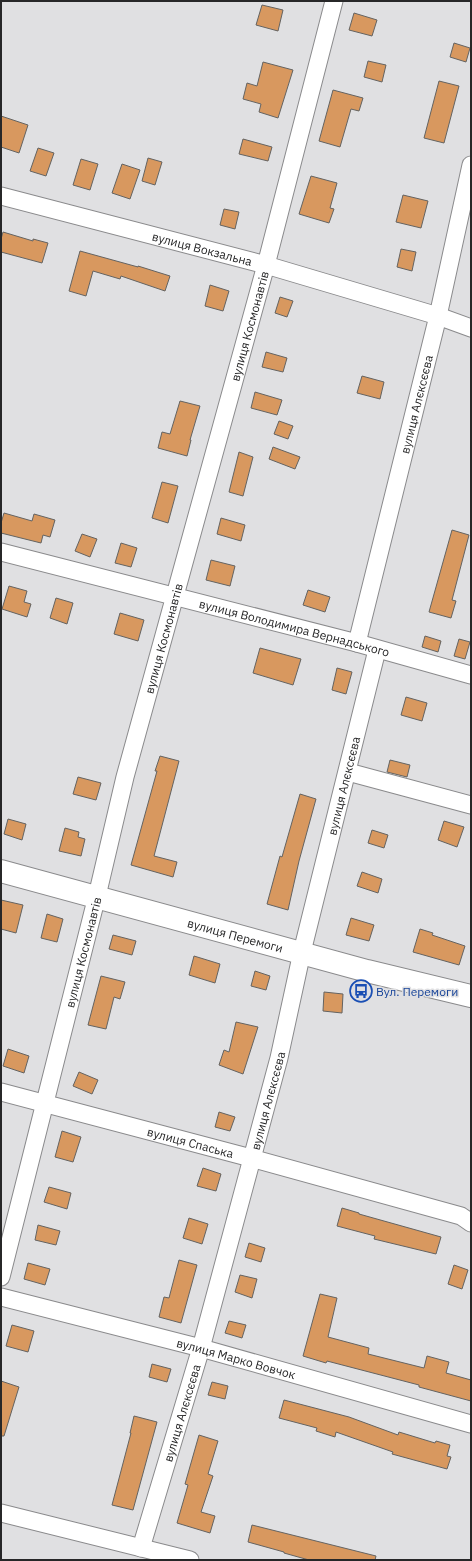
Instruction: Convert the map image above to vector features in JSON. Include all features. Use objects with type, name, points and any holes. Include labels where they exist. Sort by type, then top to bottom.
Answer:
[{"type":"main road","name":"вулиця Перемоги","points":[[1,871],[367,971],[471,996]]},
{"type":"street","name":"вулиця Космонавтів","points":[[1,1277],[97,896],[125,777],[176,597],[266,265],[334,1]]},
{"type":"street","name":"вулиця Алєксєєва","points":[[357,643],[438,316],[471,165]]},
{"type":"street","name":"вулиця Вокзальна","points":[[1,196],[266,265],[438,316],[471,328]]},
{"type":"street","name":"вулиця Володимира Вернадського","points":[[1,552],[357,643],[377,650],[471,675]]},
{"type":"street","name":"вулиця Алєксєєва","points":[[147,1553],[251,1158],[279,1058],[302,952],[348,772],[377,650]]},
{"type":"street","points":[[348,772],[471,805]]},
{"type":"street","name":"вулиця Спаська","points":[[1,1092],[251,1158],[461,1216],[471,1223]]},
{"type":"street","name":"вулиця Марко Вовчок","points":[[1,1297],[201,1348],[471,1424]]},
{"type":"street","points":[[1,1513],[147,1553],[190,1560]]},
{"type":"building","points":[[262,5],[283,10],[278,31],[256,25]]},
{"type":"building","points":[[354,13],[377,20],[372,36],[349,30]]},
{"type":"building","points":[[454,43],[470,48],[466,62],[450,57]]},
{"type":"building","points":[[368,61],[386,65],[382,82],[364,77]]},
{"type":"building","points":[[263,62],[293,70],[278,118],[259,112],[261,104],[243,99],[247,83],[257,86]]},
{"type":"building","points":[[439,81],[459,86],[444,143],[424,138]]},
{"type":"building","points":[[333,90],[363,98],[359,111],[351,109],[340,147],[319,141]]},
{"type":"building","points":[[1,116],[28,125],[19,153],[1,147]]},
{"type":"building","points":[[243,139],[272,147],[268,161],[239,154]]},
{"type":"building","points":[[38,148],[54,153],[46,176],[30,171]]},
{"type":"building","points":[[148,158],[162,162],[155,185],[142,181]]},
{"type":"building","points":[[81,159],[98,164],[90,190],[73,185]]},
{"type":"building","points":[[122,164],[140,170],[130,199],[112,193]]},
{"type":"building","points":[[311,176],[337,183],[330,208],[334,209],[329,223],[299,214]]},
{"type":"building","points":[[403,195],[428,201],[421,228],[396,222]]},
{"type":"building","points":[[224,209],[239,212],[235,229],[220,225]]},
{"type":"building","points":[[3,232],[33,241],[33,239],[48,243],[42,263],[1,252],[1,239]]},
{"type":"building","points":[[401,249],[416,252],[412,271],[397,267]]},
{"type":"building","points":[[80,251],[170,276],[165,291],[121,276],[120,279],[93,271],[86,296],[69,291]]},
{"type":"building","points":[[210,285],[229,291],[223,311],[205,306]]},
{"type":"building","points":[[280,297],[293,301],[287,317],[275,313]]},
{"type":"building","points":[[266,352],[287,358],[283,372],[262,367]]},
{"type":"building","points":[[362,376],[384,382],[380,399],[357,393]]},
{"type":"building","points":[[255,392],[282,400],[277,415],[251,408]]},
{"type":"building","points":[[180,401],[200,406],[187,456],[158,448],[162,432],[170,434]]},
{"type":"building","points":[[279,421],[293,426],[288,439],[274,434]]},
{"type":"building","points":[[273,447],[300,457],[295,469],[269,459]]},
{"type":"building","points":[[239,452],[253,457],[243,496],[229,492]]},
{"type":"building","points":[[162,482],[178,486],[168,523],[152,518]]},
{"type":"building","points":[[4,513],[32,521],[34,514],[55,520],[50,537],[43,535],[41,543],[1,533],[1,523]]},
{"type":"building","points":[[221,518],[245,525],[241,541],[217,534]]},
{"type":"building","points":[[452,530],[469,535],[452,600],[456,601],[451,618],[429,612]]},
{"type":"building","points":[[82,534],[97,539],[90,557],[75,551]]},
{"type":"building","points":[[121,543],[137,548],[131,567],[115,563]]},
{"type":"building","points":[[211,560],[235,566],[230,586],[206,580]]},
{"type":"building","points":[[9,586],[27,591],[24,602],[31,604],[27,617],[2,609]]},
{"type":"building","points":[[308,590],[330,597],[325,612],[303,605]]},
{"type":"building","points":[[56,598],[73,603],[67,624],[50,618]]},
{"type":"building","points":[[120,613],[144,620],[138,641],[114,634]]},
{"type":"building","points":[[425,636],[441,641],[438,652],[422,647]]},
{"type":"building","points":[[459,639],[470,642],[465,659],[454,656]]},
{"type":"building","points":[[260,648],[301,659],[293,685],[253,673]]},
{"type":"building","points":[[337,668],[352,672],[346,694],[332,690]]},
{"type":"building","points":[[406,697],[427,703],[422,721],[401,715]]},
{"type":"building","points":[[160,756],[179,761],[154,856],[177,862],[173,877],[131,865]]},
{"type":"building","points":[[390,760],[410,765],[407,777],[387,772]]},
{"type":"building","points":[[78,777],[101,783],[96,800],[73,794]]},
{"type":"building","points":[[300,794],[316,799],[299,861],[288,910],[267,904],[280,856],[282,857]]},
{"type":"building","points":[[8,819],[26,824],[22,840],[4,834]]},
{"type":"building","points":[[444,821],[464,827],[457,847],[438,840]]},
{"type":"building","points":[[65,828],[79,832],[78,837],[85,839],[81,856],[59,851]]},
{"type":"building","points":[[372,830],[388,835],[384,848],[368,843]]},
{"type":"building","points":[[362,872],[382,879],[378,893],[357,886]]},
{"type":"building","points":[[1,900],[23,905],[16,933],[1,929]]},
{"type":"building","points":[[47,914],[63,919],[57,942],[41,938]]},
{"type":"building","points":[[351,918],[374,925],[369,941],[346,935]]},
{"type":"building","points":[[420,929],[433,933],[432,935],[465,946],[459,965],[413,952]]},
{"type":"building","points":[[113,935],[136,941],[132,955],[109,949]]},
{"type":"building","points":[[194,956],[220,964],[215,983],[189,975]]},
{"type":"building","points":[[255,971],[270,976],[266,990],[251,986]]},
{"type":"building","points":[[101,976],[125,982],[120,999],[114,997],[106,1029],[88,1025]]},
{"type":"building","points":[[324,992],[343,994],[342,1013],[323,1011]]},
{"type":"building","points":[[236,1022],[258,1027],[243,1074],[219,1065],[224,1050],[229,1052]]},
{"type":"building","points":[[8,1049],[29,1056],[24,1073],[3,1066]]},
{"type":"building","points":[[79,1072],[98,1080],[92,1094],[73,1086]]},
{"type":"building","points":[[219,1112],[235,1117],[230,1131],[215,1127]]},
{"type":"building","points":[[62,1131],[81,1137],[73,1162],[55,1157]]},
{"type":"building","points":[[203,1168],[221,1174],[216,1191],[197,1186]]},
{"type":"building","points":[[49,1187],[71,1193],[67,1209],[44,1202]]},
{"type":"building","points":[[342,1208],[441,1237],[436,1254],[374,1239],[375,1236],[337,1226]]},
{"type":"building","points":[[189,1218],[208,1224],[202,1244],[183,1238]]},
{"type":"building","points":[[38,1225],[60,1231],[56,1245],[35,1240]]},
{"type":"building","points":[[249,1243],[265,1248],[261,1262],[245,1257]]},
{"type":"building","points":[[179,1260],[197,1265],[181,1323],[159,1317],[164,1297],[169,1298]]},
{"type":"building","points":[[28,1263],[50,1269],[45,1285],[24,1279]]},
{"type":"building","points":[[454,1265],[468,1270],[462,1289],[448,1284]]},
{"type":"building","points":[[240,1275],[257,1279],[252,1298],[235,1292]]},
{"type":"building","points":[[320,1294],[337,1298],[328,1337],[369,1348],[368,1354],[424,1368],[427,1356],[449,1362],[446,1373],[471,1380],[471,1401],[419,1387],[419,1385],[327,1361],[326,1363],[303,1356]]},
{"type":"building","points":[[229,1321],[246,1325],[242,1338],[225,1333]]},
{"type":"building","points":[[12,1325],[34,1331],[28,1352],[6,1346]]},
{"type":"building","points":[[152,1364],[171,1369],[167,1382],[149,1377]]},
{"type":"building","points":[[1,1381],[19,1387],[4,1436],[1,1436]]},
{"type":"building","points":[[212,1382],[228,1386],[225,1399],[208,1395]]},
{"type":"building","points":[[284,1400],[349,1417],[398,1435],[399,1432],[435,1443],[436,1441],[450,1445],[447,1456],[451,1457],[447,1469],[392,1454],[393,1452],[336,1432],[335,1437],[316,1431],[317,1428],[279,1418]]},
{"type":"building","points":[[134,1416],[157,1422],[133,1510],[112,1505]]},
{"type":"building","points":[[199,1435],[218,1441],[208,1474],[213,1476],[201,1512],[215,1516],[210,1533],[177,1523],[188,1485],[185,1484]]},
{"type":"building","points":[[252,1525],[376,1556],[375,1560],[309,1560],[284,1553],[248,1542]]},
{"type":"place","name":"Вул. Перемоги","points":[[361,991]]}]
